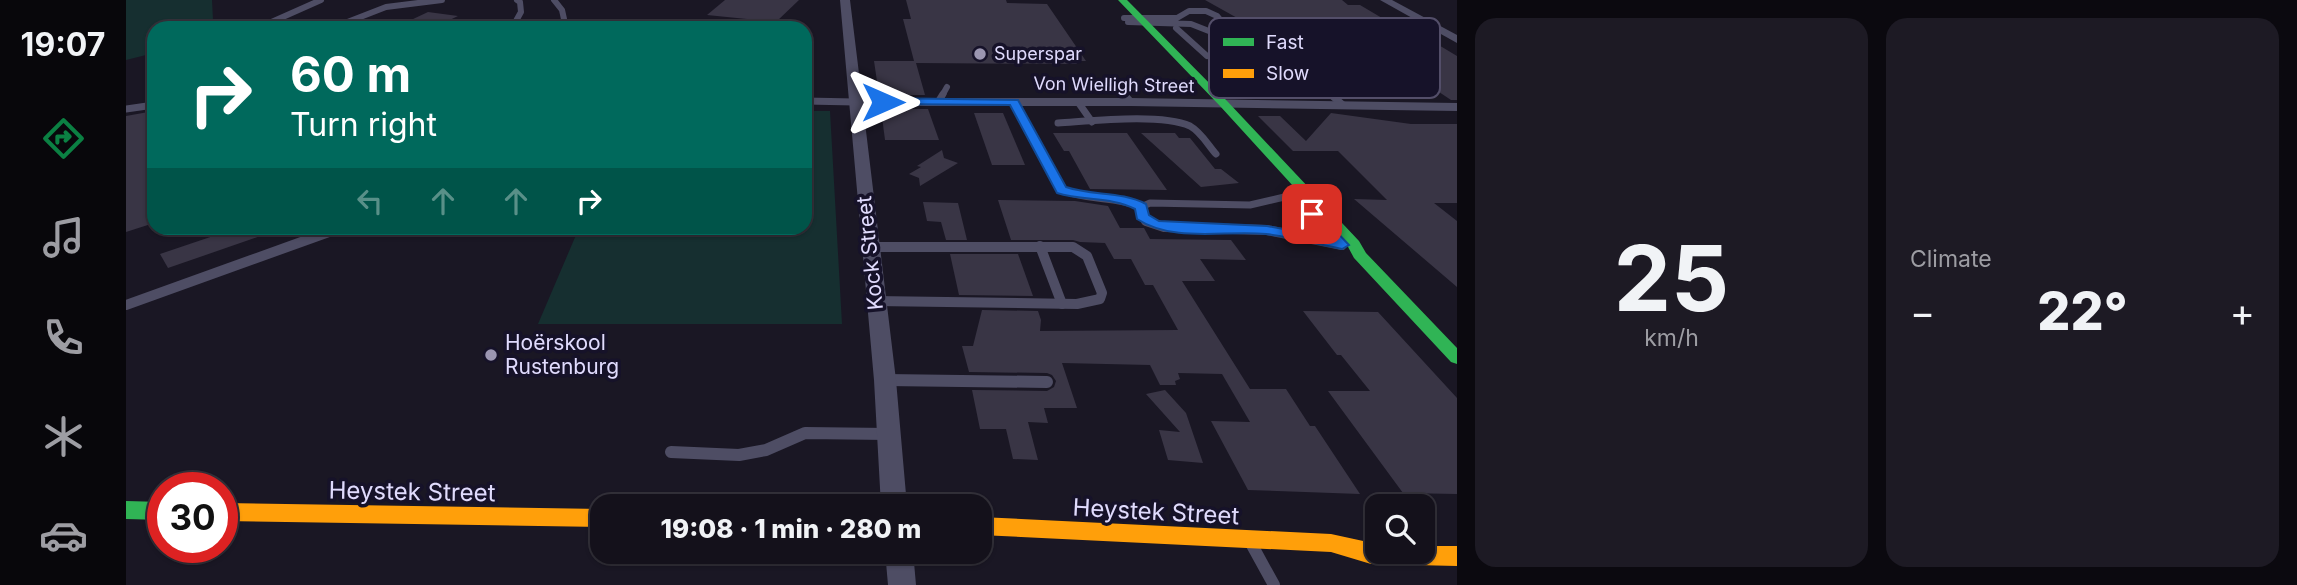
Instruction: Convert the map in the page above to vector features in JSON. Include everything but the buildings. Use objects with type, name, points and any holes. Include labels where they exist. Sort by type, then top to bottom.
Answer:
[{"type":"street","name":"Kock Street","points":[[845,0],[885,380],[893,494]]},
{"type":"street","points":[[1107,0],[1134,20],[1209,90]]},
{"type":"street","points":[[1122,0],[1134,20],[1202,104],[1342,245],[1359,255],[1457,358]]},
{"type":"street","points":[[1385,0],[1417,18]]},
{"type":"street","points":[[1440,31],[1457,40]]},
{"type":"street","points":[[1218,98],[1354,244],[1359,255]]},
{"type":"street","name":"Von Wielligh Street","points":[[855,102],[1131,102],[1457,107]]},
{"type":"street","points":[[126,510],[147,511]]},
{"type":"street","name":"Heystek Street","points":[[238,512],[590,518]]},
{"type":"street","name":"Heystek Street","points":[[992,527],[1331,543],[1365,537]]},
{"type":"street","name":"Heystek Street","points":[[1331,543],[1371,554],[1457,556]]},
{"type":"street","points":[[900,564],[902,585]]},
{"type":"lane","points":[[274,21],[321,0]]},
{"type":"lane","points":[[348,21],[386,6],[442,0]]},
{"type":"lane","points":[[516,21],[521,12],[520,2],[517,0]]},
{"type":"lane","points":[[554,0],[562,10],[564,21]]},
{"type":"lane","points":[[1134,20],[1177,18],[1189,11],[1206,11],[1219,18]]},
{"type":"lane","points":[[1134,20],[1191,24],[1209,33]]},
{"type":"lane","points":[[1176,28],[1208,57]]},
{"type":"lane","points":[[1184,35],[1209,34]]},
{"type":"lane","points":[[1117,86],[1131,102]]},
{"type":"lane","points":[[938,102],[947,87]]},
{"type":"lane","points":[[1334,98],[1343,106]]},
{"type":"lane","points":[[812,102],[855,102]]},
{"type":"lane","points":[[1014,102],[1061,190],[1078,195],[1118,197],[1142,207],[1156,203],[1250,205],[1293,195]]},
{"type":"lane","points":[[1078,102],[1092,122]]},
{"type":"lane","points":[[126,109],[147,105]]},
{"type":"lane","points":[[1058,123],[1185,124],[1196,131],[1216,154]]},
{"type":"lane","points":[[1142,207],[1140,211],[1146,221],[1164,227],[1267,230],[1342,245]]},
{"type":"lane","points":[[126,305],[321,235]]},
{"type":"lane","points":[[1040,246],[1062,304]]},
{"type":"lane","points":[[869,247],[1073,247],[1082,251],[1102,293],[1100,299],[1092,303],[875,301]]},
{"type":"lane","points":[[885,380],[1047,382]]},
{"type":"lane","points":[[671,453],[755,453],[805,433],[888,434]]},
{"type":"lane","points":[[1249,539],[1274,585]]},
{"type":"green space","points":[[126,0],[212,0],[213,21],[147,21],[147,55],[126,60]]},
{"type":"green space","points":[[812,111],[830,111],[842,324],[538,324],[576,235],[812,235]]},
{"type":"traffic: fast","points":[[1122,0],[1209,89]]},
{"type":"traffic: fast","points":[[1218,98],[1354,244],[1359,255],[1457,358]]},
{"type":"traffic: fast","points":[[126,510],[147,511]]},
{"type":"traffic: slow","points":[[238,512],[590,518]]},
{"type":"traffic: slow","points":[[992,527],[1331,543],[1371,554],[1457,556]]},
{"type":"place","name":"Superspar","points":[[980,54]]},
{"type":"place","name":"Hoërskool Rustenburg","points":[[491,355]]},
{"type":"route","points":[[883,102],[1014,102],[1061,190],[1078,195],[1126,199],[1142,207],[1142,216],[1155,225],[1175,228],[1267,230],[1342,245],[1312,214]]}]
